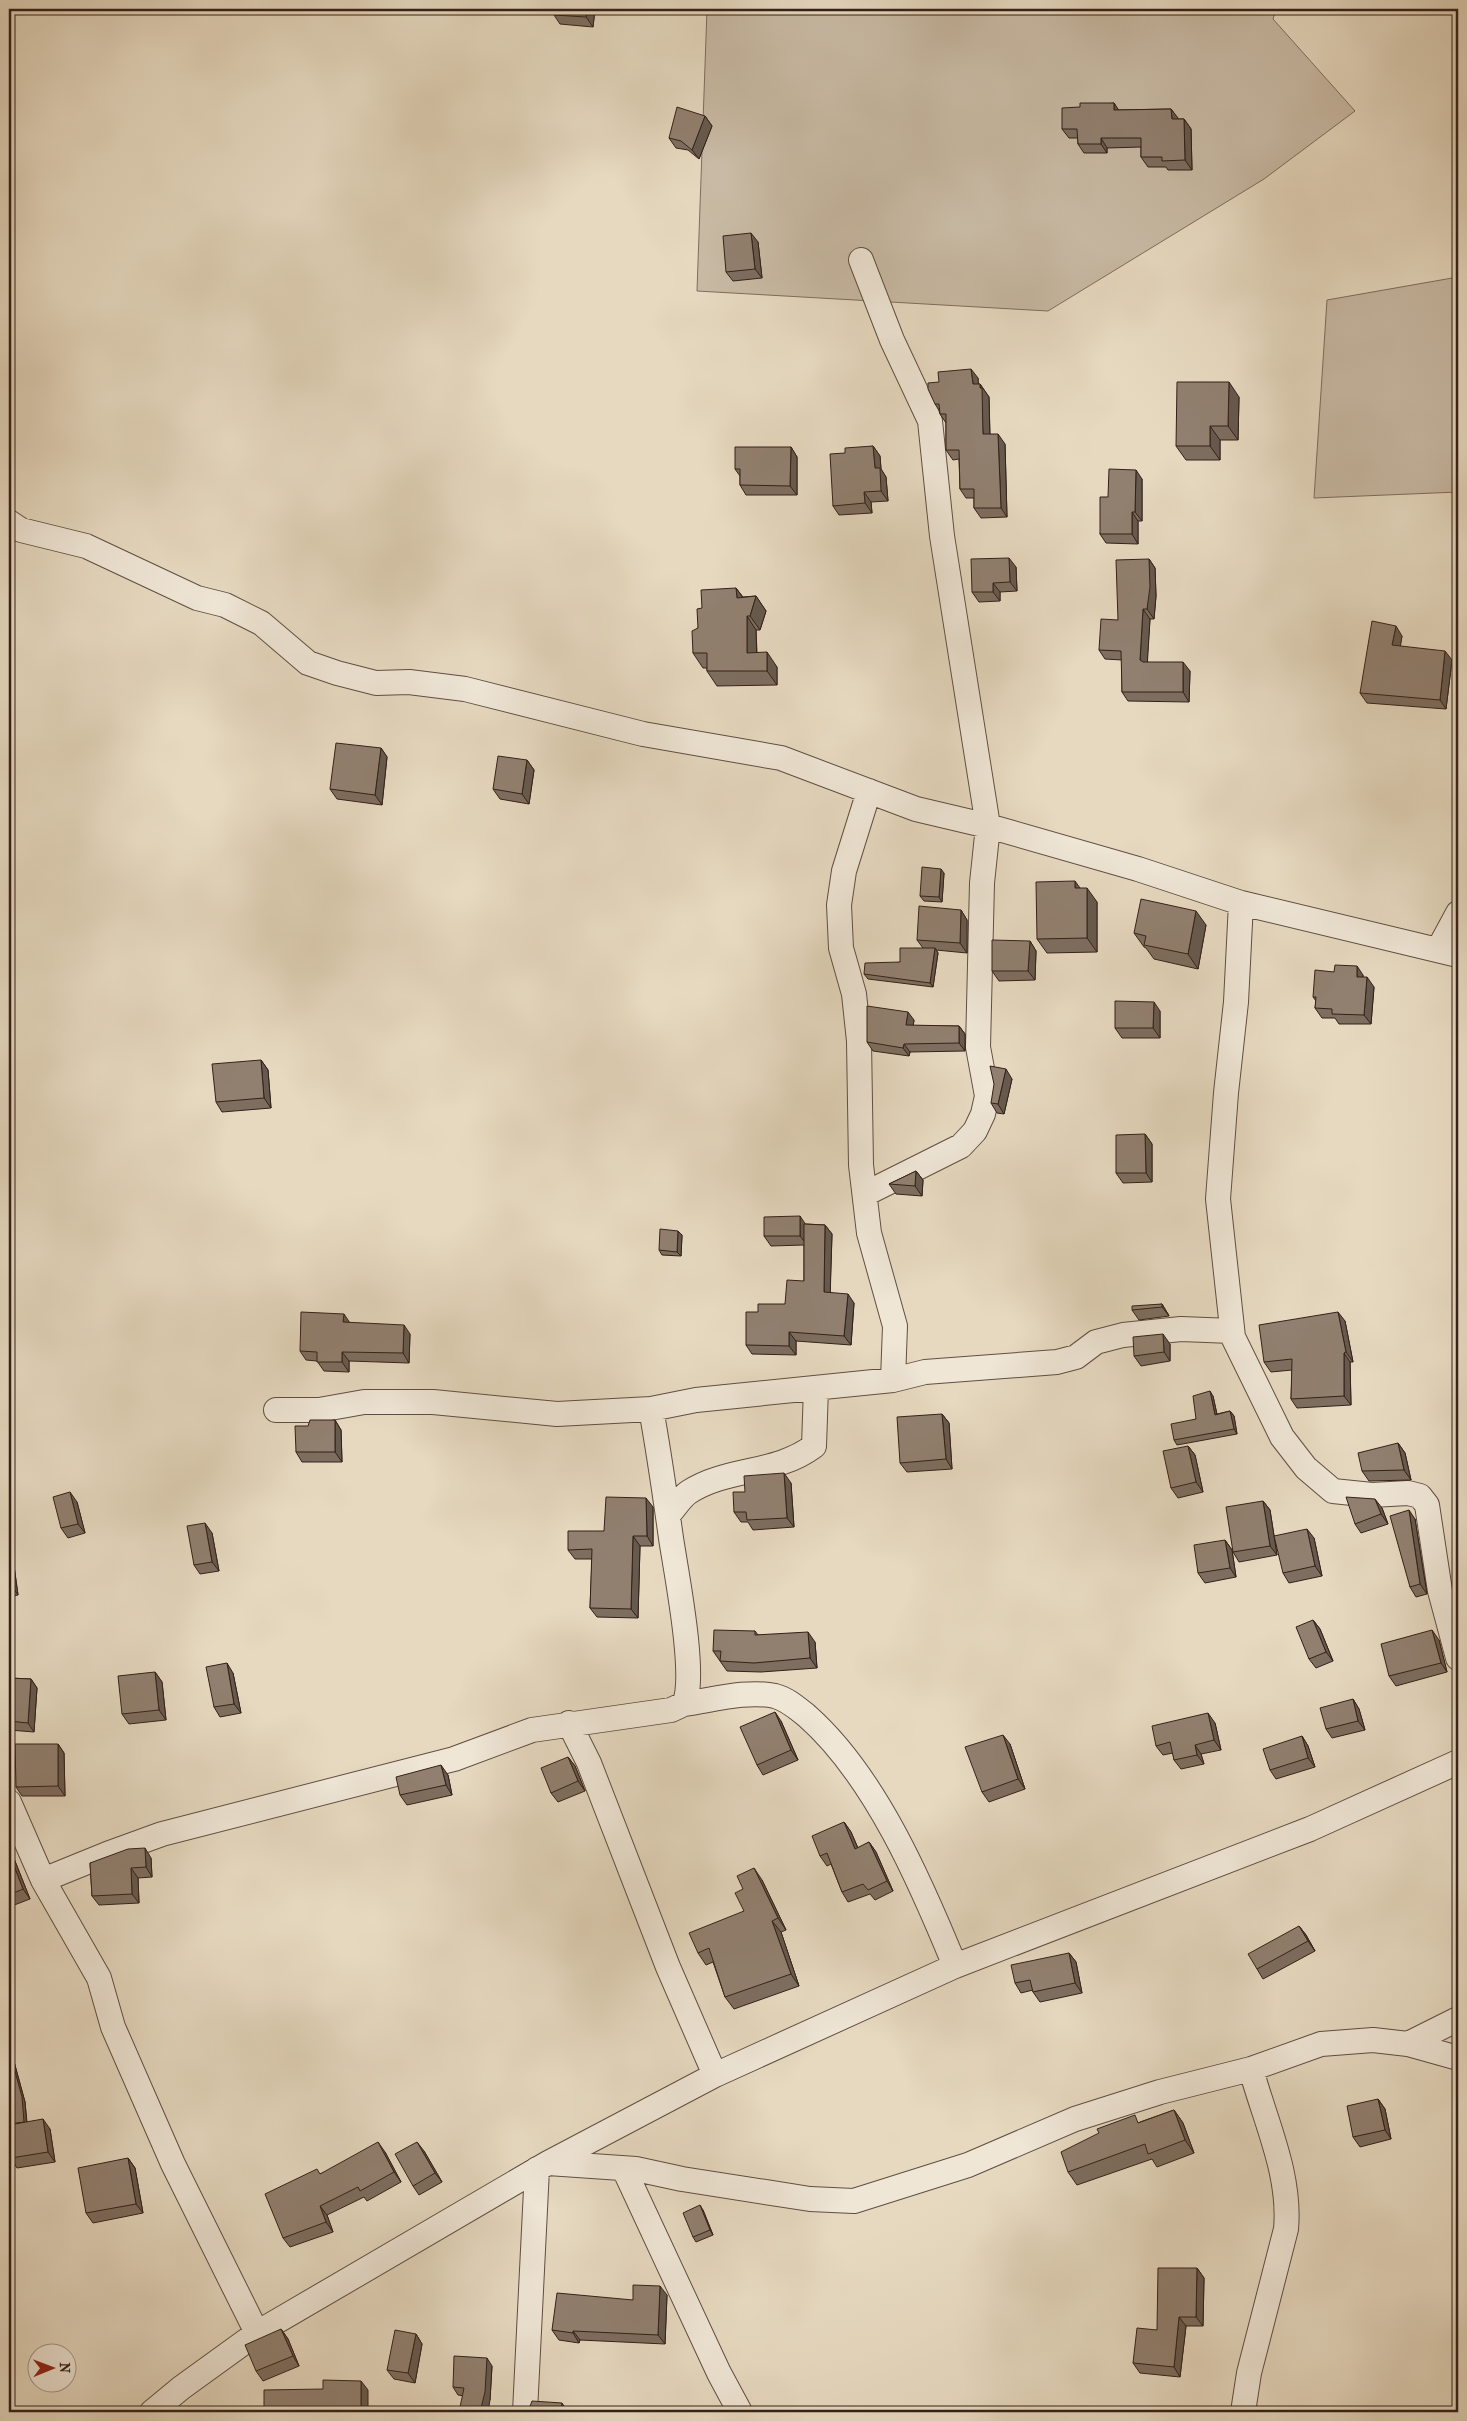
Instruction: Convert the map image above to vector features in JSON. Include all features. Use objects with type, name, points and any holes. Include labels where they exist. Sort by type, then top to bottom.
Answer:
[{"type":"street","points":[[861,260],[892,340],[930,421],[942,536],[988,826],[982,883],[978,1047],[987,1096],[983,1114],[975,1131],[961,1146],[865,1194]]},
{"type":"street","points":[[9,522],[21,530],[86,546],[197,598],[225,605],[261,623],[308,663],[337,673],[376,683],[409,682],[464,689],[643,734],[781,758],[916,809],[988,826],[1138,869],[1241,903],[1448,952],[1458,913]]},
{"type":"street","points":[[869,792],[844,871],[839,905],[841,948],[854,994],[859,1041],[861,1165],[869,1233],[895,1326],[893,1380]]},
{"type":"street","points":[[1241,903],[1236,1002],[1225,1103],[1218,1199],[1232,1331],[1282,1437],[1306,1468],[1333,1491],[1372,1495],[1408,1493],[1420,1496],[1427,1505],[1440,1591],[1458,1658]]},
{"type":"street","points":[[276,1410],[318,1410],[364,1402],[433,1402],[557,1414],[651,1409],[696,1400],[893,1380],[925,1372],[1056,1362],[1076,1357],[1096,1342],[1123,1335],[1180,1329],[1232,1331]]},
{"type":"street","points":[[668,1515],[687,1493],[707,1482],[776,1466],[800,1456],[814,1446],[816,1388]]},
{"type":"street","points":[[651,1409],[684,1623],[688,1690],[684,1704]]},
{"type":"street","points":[[43,1880],[162,1834],[454,1759],[532,1730],[671,1710],[684,1704],[754,1694],[776,1696],[792,1704],[822,1729],[859,1776],[900,1844],[927,1898],[955,1966]]},
{"type":"street","points":[[569,1724],[590,1763],[668,1967],[715,2075]]},
{"type":"street","points":[[152,2412],[181,2388],[258,2333],[542,2166],[715,2075],[955,1966],[1310,1828],[1458,1762]]},
{"type":"street","points":[[9,1802],[43,1880],[99,1978],[114,2027],[173,2164],[258,2333]]},
{"type":"street","points":[[1408,2044],[1458,2019]]},
{"type":"street","points":[[542,2166],[624,2168],[810,2199],[854,2201],[968,2165],[1075,2119],[1160,2092],[1251,2069],[1321,2044],[1373,2040],[1408,2044],[1458,2058]]},
{"type":"street","points":[[1243,2412],[1249,2373],[1286,2229],[1288,2207],[1278,2155],[1251,2069]]},
{"type":"street","points":[[525,2412],[542,2166]]},
{"type":"street","points":[[624,2168],[719,2373],[740,2412]]},
{"type":"shaded area","points":[[707,9],[1276,9],[1273,19],[1355,111],[1264,179],[1048,311],[697,291]]},
{"type":"shaded area","points":[[1458,277],[1458,492],[1314,498],[1327,300]]},
{"type":"building","points":[[554,9],[587,9],[586,17],[554,15]]},
{"type":"building","points":[[1080,103],[1114,103],[1114,110],[1171,109],[1172,119],[1184,119],[1185,160],[1162,161],[1162,157],[1141,157],[1141,138],[1101,138],[1101,144],[1078,144],[1077,129],[1062,129],[1062,108],[1080,107]]},
{"type":"building","points":[[677,107],[705,116],[692,150],[681,141],[669,138]]},
{"type":"building","points":[[751,233],[755,269],[726,272],[723,236]]},
{"type":"building","points":[[971,369],[973,384],[980,384],[980,388],[982,388],[983,434],[998,434],[1001,508],[974,508],[974,489],[960,489],[959,450],[946,450],[946,414],[940,414],[939,404],[935,404],[928,389],[928,383],[939,382],[938,372]]},
{"type":"building","points":[[1177,382],[1229,382],[1228,426],[1210,426],[1210,446],[1176,446]]},
{"type":"building","points":[[873,446],[875,468],[880,468],[881,491],[864,492],[865,503],[833,506],[830,454],[845,453],[845,448]]},
{"type":"building","points":[[735,447],[791,447],[790,486],[740,485],[740,469],[735,469]]},
{"type":"building","points":[[1109,469],[1136,470],[1135,512],[1132,512],[1132,534],[1100,534],[1100,497],[1108,497]]},
{"type":"building","points":[[1009,558],[1010,582],[993,583],[993,592],[972,592],[971,559]]},
{"type":"building","points":[[1149,559],[1150,587],[1147,609],[1143,609],[1140,660],[1143,662],[1183,662],[1183,692],[1122,692],[1121,651],[1099,650],[1101,619],[1118,620],[1116,560]]},
{"type":"building","points":[[736,588],[737,598],[756,596],[750,616],[747,616],[747,653],[767,652],[767,671],[707,671],[707,653],[693,653],[692,631],[698,628],[697,609],[702,608],[701,590]]},
{"type":"building","points":[[1372,621],[1396,626],[1392,645],[1445,651],[1440,700],[1360,693]]},
{"type":"building","points":[[336,743],[381,748],[375,795],[330,789]]},
{"type":"building","points":[[498,756],[527,760],[522,794],[493,789]]},
{"type":"building","points":[[922,867],[941,869],[939,897],[920,896]]},
{"type":"building","points":[[1075,881],[1075,888],[1087,888],[1087,938],[1037,939],[1036,882]]},
{"type":"building","points":[[1141,899],[1196,911],[1188,954],[1144,945],[1146,936],[1134,933]]},
{"type":"building","points":[[919,906],[961,910],[960,943],[917,940]]},
{"type":"building","points":[[992,940],[1030,941],[1028,971],[992,971]]},
{"type":"building","points":[[900,948],[935,948],[930,983],[864,974],[865,963],[900,962]]},
{"type":"building","points":[[1335,965],[1357,966],[1357,977],[1367,977],[1364,1015],[1332,1014],[1332,1009],[1315,1008],[1316,997],[1313,997],[1315,970],[1334,972]]},
{"type":"building","points":[[1115,1001],[1154,1002],[1153,1028],[1115,1028]]},
{"type":"building","points":[[867,1006],[908,1012],[906,1025],[959,1026],[959,1043],[904,1044],[903,1048],[867,1042]]},
{"type":"building","points":[[261,1060],[264,1098],[216,1102],[212,1064]]},
{"type":"building","points":[[990,1066],[1006,1069],[998,1104],[991,1103],[994,1084]]},
{"type":"building","points":[[1145,1134],[1146,1173],[1116,1173],[1116,1135]]},
{"type":"building","points":[[916,1171],[915,1186],[889,1184]]},
{"type":"building","points":[[800,1216],[800,1236],[764,1236],[764,1217]]},
{"type":"building","points":[[804,1224],[825,1225],[824,1292],[848,1294],[844,1336],[789,1332],[789,1346],[746,1345],[746,1312],[758,1312],[758,1304],[785,1304],[787,1280],[804,1281]]},
{"type":"building","points":[[660,1229],[678,1231],[677,1252],[659,1250]]},
{"type":"building","points":[[1162,1304],[1162,1307],[1132,1310],[1132,1306]]},
{"type":"building","points":[[301,1312],[344,1314],[343,1322],[404,1325],[403,1353],[342,1352],[342,1362],[317,1362],[317,1352],[300,1351]]},
{"type":"building","points":[[1338,1312],[1346,1352],[1344,1353],[1344,1396],[1291,1399],[1292,1359],[1264,1362],[1259,1325]]},
{"type":"building","points":[[1163,1334],[1164,1352],[1134,1356],[1133,1337]]},
{"type":"building","points":[[1210,1391],[1215,1415],[1230,1411],[1234,1429],[1174,1440],[1171,1424],[1196,1419],[1193,1396]]},
{"type":"building","points":[[942,1414],[946,1459],[900,1463],[897,1417]]},
{"type":"building","points":[[310,1420],[335,1420],[335,1452],[296,1452],[295,1426],[308,1426]]},
{"type":"building","points":[[1398,1443],[1404,1470],[1362,1471],[1358,1453]]},
{"type":"building","points":[[1188,1446],[1196,1482],[1171,1488],[1163,1451]]},
{"type":"building","points":[[784,1473],[787,1518],[747,1520],[746,1512],[734,1512],[733,1492],[745,1492],[744,1476]]},
{"type":"building","points":[[70,1492],[78,1524],[61,1528],[53,1497]]},
{"type":"building","points":[[606,1497],[646,1498],[647,1536],[633,1536],[631,1609],[590,1608],[592,1549],[568,1550],[568,1531],[604,1531]]},
{"type":"building","points":[[1346,1497],[1375,1499],[1381,1514],[1355,1524]]},
{"type":"building","points":[[1263,1501],[1270,1546],[1233,1552],[1226,1507]]},
{"type":"building","points":[[1409,1510],[1420,1584],[1410,1587],[1390,1516]]},
{"type":"building","points":[[205,1523],[212,1562],[194,1565],[187,1526]]},
{"type":"building","points":[[1307,1529],[1315,1566],[1283,1573],[1274,1536]]},
{"type":"building","points":[[1225,1540],[1230,1568],[1198,1573],[1194,1545]]},
{"type":"building","points":[[9,1566],[12,1586],[9,1586]]},
{"type":"building","points":[[1313,1620],[1326,1652],[1309,1659],[1296,1627]]},
{"type":"building","points":[[714,1630],[755,1631],[755,1635],[808,1632],[810,1658],[754,1663],[720,1661],[721,1651],[713,1651]]},
{"type":"building","points":[[1432,1630],[1441,1663],[1389,1676],[1381,1644]]},
{"type":"building","points":[[227,1663],[234,1704],[214,1707],[206,1667]]},
{"type":"building","points":[[155,1672],[159,1710],[122,1714],[118,1676]]},
{"type":"building","points":[[9,1678],[31,1679],[28,1723],[9,1721]]},
{"type":"building","points":[[1353,1699],[1358,1721],[1326,1729],[1320,1708]]},
{"type":"building","points":[[775,1712],[791,1750],[757,1765],[740,1727]]},
{"type":"building","points":[[1208,1713],[1214,1740],[1195,1745],[1197,1755],[1174,1760],[1170,1742],[1156,1746],[1152,1726]]},
{"type":"building","points":[[1003,1735],[1018,1779],[982,1792],[965,1747]]},
{"type":"building","points":[[1302,1736],[1308,1758],[1270,1770],[1263,1749]]},
{"type":"building","points":[[15,1744],[58,1744],[58,1786],[16,1787]]},
{"type":"building","points":[[568,1757],[578,1781],[551,1793],[541,1768]]},
{"type":"building","points":[[441,1765],[446,1785],[400,1795],[396,1777]]},
{"type":"building","points":[[844,1822],[855,1849],[869,1842],[887,1881],[868,1890],[863,1884],[842,1892],[827,1853],[820,1856],[812,1836]]},
{"type":"building","points":[[145,1848],[146,1867],[131,1868],[132,1894],[92,1896],[90,1863],[128,1849]]},
{"type":"building","points":[[9,1853],[23,1889],[9,1895]]},
{"type":"building","points":[[754,1868],[778,1918],[772,1921],[791,1974],[725,1997],[709,1948],[698,1953],[689,1933],[744,1911],[735,1893],[743,1889],[737,1876]]},
{"type":"building","points":[[1299,1926],[1308,1941],[1257,1969],[1248,1954]]},
{"type":"building","points":[[1069,1953],[1075,1983],[1033,1992],[1030,1980],[1015,1983],[1011,1965]]},
{"type":"building","points":[[9,2053],[22,2097],[24,2122],[9,2124]]},
{"type":"building","points":[[1378,2099],[1385,2130],[1353,2137],[1347,2106]]},
{"type":"building","points":[[1174,2110],[1185,2140],[1148,2154],[1145,2144],[1068,2172],[1061,2152],[1099,2133],[1097,2129],[1135,2115],[1138,2123]]},
{"type":"building","points":[[43,2119],[48,2152],[11,2158],[9,2125]]},
{"type":"building","points":[[378,2142],[394,2172],[360,2191],[358,2187],[320,2206],[326,2222],[283,2238],[265,2194],[317,2169],[320,2174]]},
{"type":"building","points":[[417,2142],[435,2173],[413,2186],[395,2154]]},
{"type":"building","points":[[128,2158],[136,2204],[86,2213],[78,2168]]},
{"type":"building","points":[[700,2205],[710,2230],[693,2237],[683,2213]]},
{"type":"building","points":[[1158,2268],[1197,2268],[1196,2317],[1179,2317],[1174,2367],[1133,2363],[1137,2328],[1157,2330]]},
{"type":"building","points":[[633,2285],[660,2286],[658,2335],[573,2331],[573,2333],[552,2330],[557,2293],[633,2300]]},
{"type":"building","points":[[281,2329],[293,2356],[256,2371],[245,2345]]},
{"type":"building","points":[[395,2330],[416,2334],[408,2373],[387,2370]]},
{"type":"building","points":[[454,2356],[487,2358],[485,2392],[480,2412],[459,2412],[464,2388],[453,2387]]},
{"type":"building","points":[[323,2380],[361,2381],[361,2412],[264,2412],[264,2390],[323,2389]]},
{"type":"building","points":[[532,2401],[562,2403],[561,2412],[528,2412]]}]
